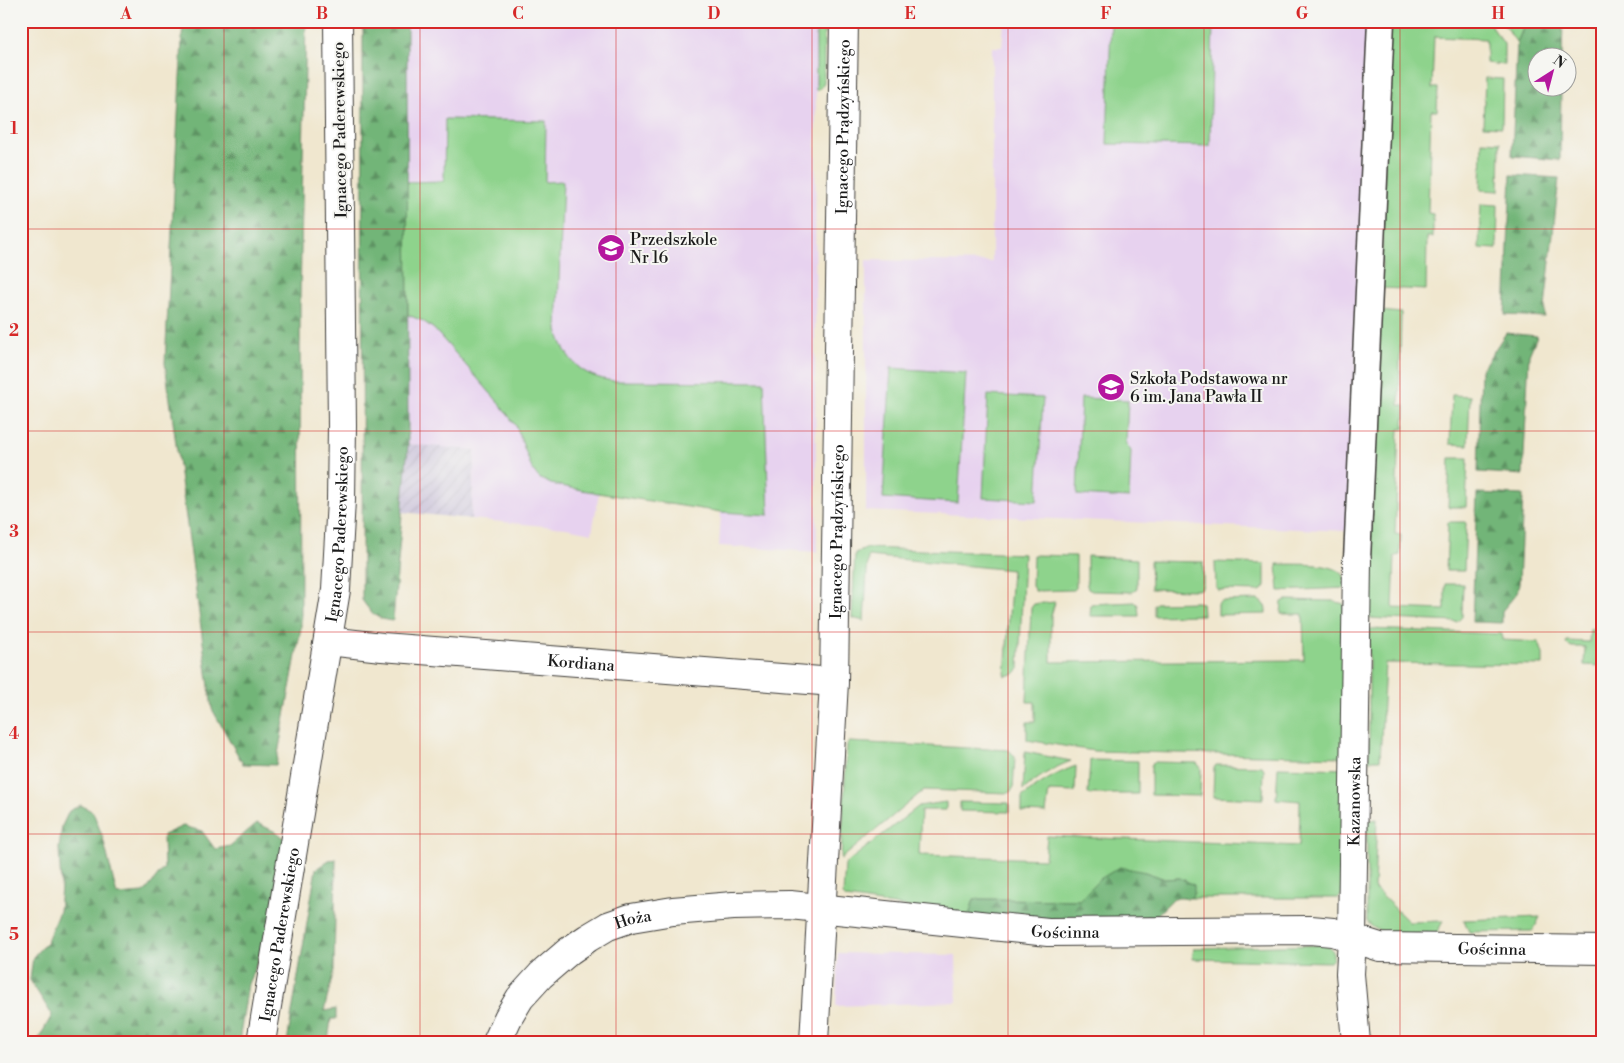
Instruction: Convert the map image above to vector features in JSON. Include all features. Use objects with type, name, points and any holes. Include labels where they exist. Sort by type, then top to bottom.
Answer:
[{"type":"street","name":"Ignacego Paderewskiego","points":[[261,1042],[336,590],[341,500],[338,21]]},
{"type":"street","name":"Ignacego Prądzyńskiego","points":[[814,1042],[834,682],[844,21]]},
{"type":"street","points":[[1356,560],[1381,21]]},
{"type":"street","name":"Kazanowska","points":[[1356,560],[1352,940],[1350,962],[1356,1042]]},
{"type":"street","name":"Kordiana","points":[[328,641],[418,650],[834,682]]},
{"type":"street","name":"Hoża","points":[[497,1042],[520,998],[541,975],[581,942],[608,926],[631,918],[673,911],[790,904],[821,908]]},
{"type":"street","name":"Gościnna","points":[[821,908],[1048,932],[1311,930],[1332,932],[1380,948],[1603,950]]},
{"type":"shaded area","name":"Przedszkole Nr 16","points":[[407,21],[816,21],[815,381],[817,552],[719,546],[721,512],[599,493],[592,533],[566,528],[471,519],[475,451],[408,444]]},
{"type":"shaded area","name":"Szkoła Podstawowa nr 6 im. Jana Pawła II","points":[[1004,21],[1371,21],[1349,531],[866,511],[866,260],[992,262],[992,47],[1002,47]]},
{"type":"shaded area","points":[[408,444],[475,450],[471,519],[402,512]]},
{"type":"shaded area","points":[[838,953],[956,955],[957,1002],[836,1006]]},
{"type":"green space","points":[[183,21],[306,21],[300,299],[301,628],[276,765],[243,764],[212,709],[165,363]]},
{"type":"green space","points":[[363,21],[407,21],[408,444],[393,621],[375,615],[362,600]]},
{"type":"green space","points":[[816,21],[824,21],[824,82],[818,90],[816,90]]},
{"type":"green space","points":[[1111,21],[1213,21],[1210,146],[1107,144]]},
{"type":"green space","points":[[1389,21],[1488,21],[1504,44],[1504,65],[1486,63],[1486,39],[1434,37],[1432,88],[1438,88],[1437,111],[1431,111],[1428,213],[1433,214],[1433,237],[1427,237],[1426,290],[1381,288]]},
{"type":"green space","points":[[1501,21],[1526,21],[1517,43]]},
{"type":"green space","points":[[1526,21],[1563,21],[1562,48],[1526,48],[1526,98],[1561,98],[1560,160],[1512,156],[1517,43]]},
{"type":"green space","points":[[1485,78],[1503,79],[1502,127],[1483,126]]},
{"type":"green space","points":[[445,119],[546,121],[545,182],[563,181],[557,330],[565,350],[577,366],[593,376],[614,381],[764,382],[769,515],[721,512],[598,493],[551,484],[539,478],[532,469],[516,426],[500,404],[434,329],[423,321],[408,315],[407,182],[444,181]]},
{"type":"green space","points":[[1482,141],[1500,142],[1499,191],[1481,190]]},
{"type":"green space","points":[[1511,175],[1559,178],[1544,317],[1505,315]]},
{"type":"green space","points":[[1481,204],[1498,205],[1497,249],[1479,248]]},
{"type":"green space","points":[[1381,311],[1401,313],[1399,405],[1405,406],[1404,429],[1399,429],[1395,534],[1401,535],[1400,555],[1395,556],[1393,608],[1445,610],[1445,584],[1463,584],[1462,617],[1457,622],[1367,618]]},
{"type":"green space","points":[[1506,333],[1537,336],[1529,355],[1523,475],[1478,472],[1481,370]]},
{"type":"green space","points":[[891,368],[966,373],[958,503],[883,498]]},
{"type":"green space","points":[[988,395],[1043,398],[1037,501],[983,498]]},
{"type":"green space","points":[[1452,395],[1470,396],[1468,445],[1450,444]]},
{"type":"green space","points":[[1081,398],[1128,400],[1126,444],[1131,451],[1129,498],[1077,495]]},
{"type":"green space","points":[[1450,458],[1468,458],[1466,507],[1448,507]]},
{"type":"green space","points":[[1477,493],[1523,495],[1519,584],[1517,593],[1502,611],[1502,623],[1472,622]]},
{"type":"green space","points":[[1448,522],[1466,522],[1464,571],[1446,571]]},
{"type":"green space","points":[[868,548],[1024,554],[1019,669],[1014,674],[1005,676],[1012,570],[868,556],[864,621],[852,618],[855,553]]},
{"type":"green space","points":[[1033,555],[1076,556],[1076,588],[1074,590],[1035,591],[1032,586]]},
{"type":"green space","points":[[1087,556],[1137,559],[1136,590],[1132,592],[1092,591],[1088,589]]},
{"type":"green space","points":[[1150,561],[1203,562],[1203,585],[1201,589],[1151,589]]},
{"type":"green space","points":[[1215,562],[1265,564],[1265,586],[1259,591],[1218,590],[1216,588]]},
{"type":"green space","points":[[1277,564],[1313,565],[1332,568],[1344,576],[1346,588],[1279,591]]},
{"type":"green space","points":[[1258,600],[1265,605],[1266,614],[1218,615],[1218,603],[1221,601]]},
{"type":"green space","points":[[1286,600],[1333,601],[1344,604],[1344,757],[1094,751],[1027,740],[1027,722],[1035,722],[1035,702],[1027,702],[1031,608],[1034,604],[1055,602],[1051,616],[1051,662],[1304,660],[1303,614],[1281,614],[1282,602]]},
{"type":"green space","points":[[1135,602],[1138,605],[1139,616],[1090,616],[1091,604]]},
{"type":"green space","points":[[1156,603],[1202,603],[1203,615],[1154,616],[1154,605]]},
{"type":"green space","points":[[1369,629],[1502,634],[1502,640],[1539,642],[1543,654],[1543,665],[1385,663],[1380,760],[1369,760]]},
{"type":"green space","points":[[1590,629],[1603,630],[1603,666],[1584,665],[1585,647],[1572,647],[1566,644],[1567,641],[1589,642]]},
{"type":"green space","points":[[849,742],[1009,750],[1015,757],[1013,789],[1009,793],[924,790],[841,859],[847,744]]},
{"type":"green space","points":[[1025,752],[1071,761],[1034,781],[1023,790]]},
{"type":"green space","points":[[1090,760],[1138,761],[1138,794],[1088,794]]},
{"type":"green space","points":[[1154,762],[1197,763],[1201,768],[1200,796],[1151,795],[1151,765]]},
{"type":"green space","points":[[1216,765],[1262,766],[1264,769],[1263,799],[1213,797],[1214,768]]},
{"type":"green space","points":[[1076,766],[1075,792],[1049,791],[1046,813],[1022,812],[1022,797],[1048,779]]},
{"type":"green space","points":[[1278,767],[1345,769],[1343,893],[1339,898],[1191,898],[1194,893],[1180,878],[1165,879],[1145,872],[1100,879],[1079,900],[974,899],[969,916],[846,898],[843,895],[845,864],[919,806],[946,802],[946,810],[921,810],[919,855],[1045,859],[1047,836],[1299,846],[1300,801],[1276,799]]},
{"type":"green space","points":[[960,802],[1009,803],[1009,812],[960,811]]},
{"type":"green space","points":[[81,805],[93,812],[103,838],[117,895],[144,893],[164,868],[163,835],[183,826],[202,831],[215,849],[230,846],[257,823],[278,833],[294,846],[287,890],[248,984],[239,1042],[37,1042],[52,1015],[30,980],[33,957],[47,941],[59,911],[61,886],[59,848],[62,826],[69,811]]},
{"type":"green space","points":[[1377,819],[1374,888],[1409,922],[1443,921],[1437,933],[1389,933],[1380,931],[1367,921],[1367,821]]},
{"type":"green space","points":[[336,859],[334,970],[324,1011],[336,1009],[336,1019],[331,1019],[328,1042],[287,1042],[316,869],[329,860]]},
{"type":"green space","points":[[1120,867],[1145,872],[1165,879],[1180,878],[1194,885],[1194,893],[1191,898],[1174,898],[1154,918],[1048,922],[969,916],[974,899],[1079,900],[1100,879]]},
{"type":"green space","points":[[1540,917],[1533,931],[1469,932],[1464,920]]},
{"type":"green space","points":[[1321,945],[1329,947],[1333,951],[1333,959],[1330,962],[1192,959],[1194,948]]},
{"type":"place","name":"Przedszkole Nr 16","points":[[611,248]]},
{"type":"place","name":"Szkoła Podstawowa nr 6 im. Jana Pawła II","points":[[1111,387]]}]
